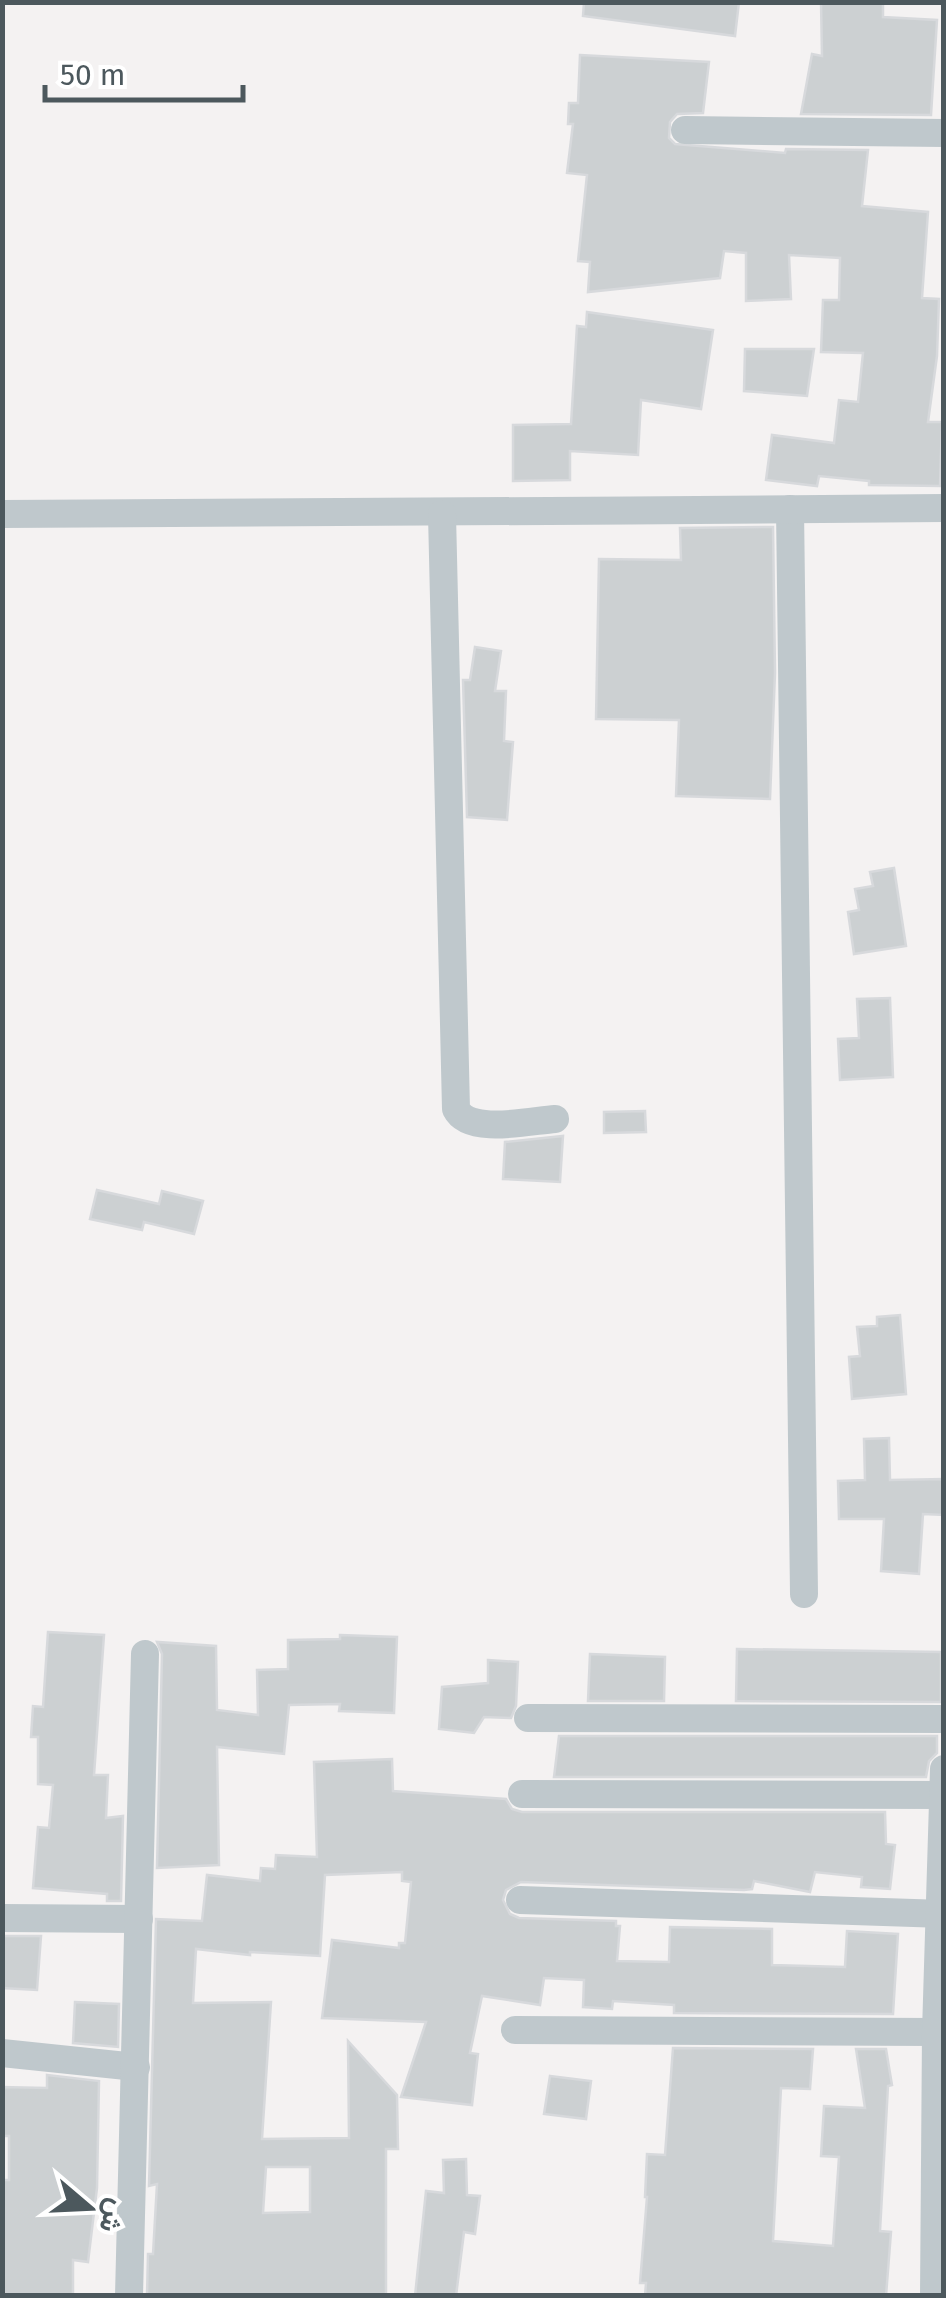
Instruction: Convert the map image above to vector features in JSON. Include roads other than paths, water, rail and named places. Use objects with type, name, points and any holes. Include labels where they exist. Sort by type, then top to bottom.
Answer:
[{"type":"street","points":[[685,130],[944,132]]},
{"type":"street","points":[[2,514],[944,508]]},
{"type":"street","points":[[790,509],[804,1594]]},
{"type":"street","points":[[442,514],[456,1109],[460,1117],[478,1125],[555,1119]]},
{"type":"street","points":[[129,2296],[145,1654]]},
{"type":"street","points":[[528,1718],[944,1719]]},
{"type":"street","points":[[934,2296],[939,2116],[936,2032],[944,1770]]},
{"type":"street","points":[[522,1794],[942,1796]]},
{"type":"street","points":[[520,1900],[942,1914]]},
{"type":"street","points":[[2,1918],[139,1918]]},
{"type":"street","points":[[515,2030],[936,2032]]},
{"type":"street","points":[[2,2053],[136,2067]]}]
